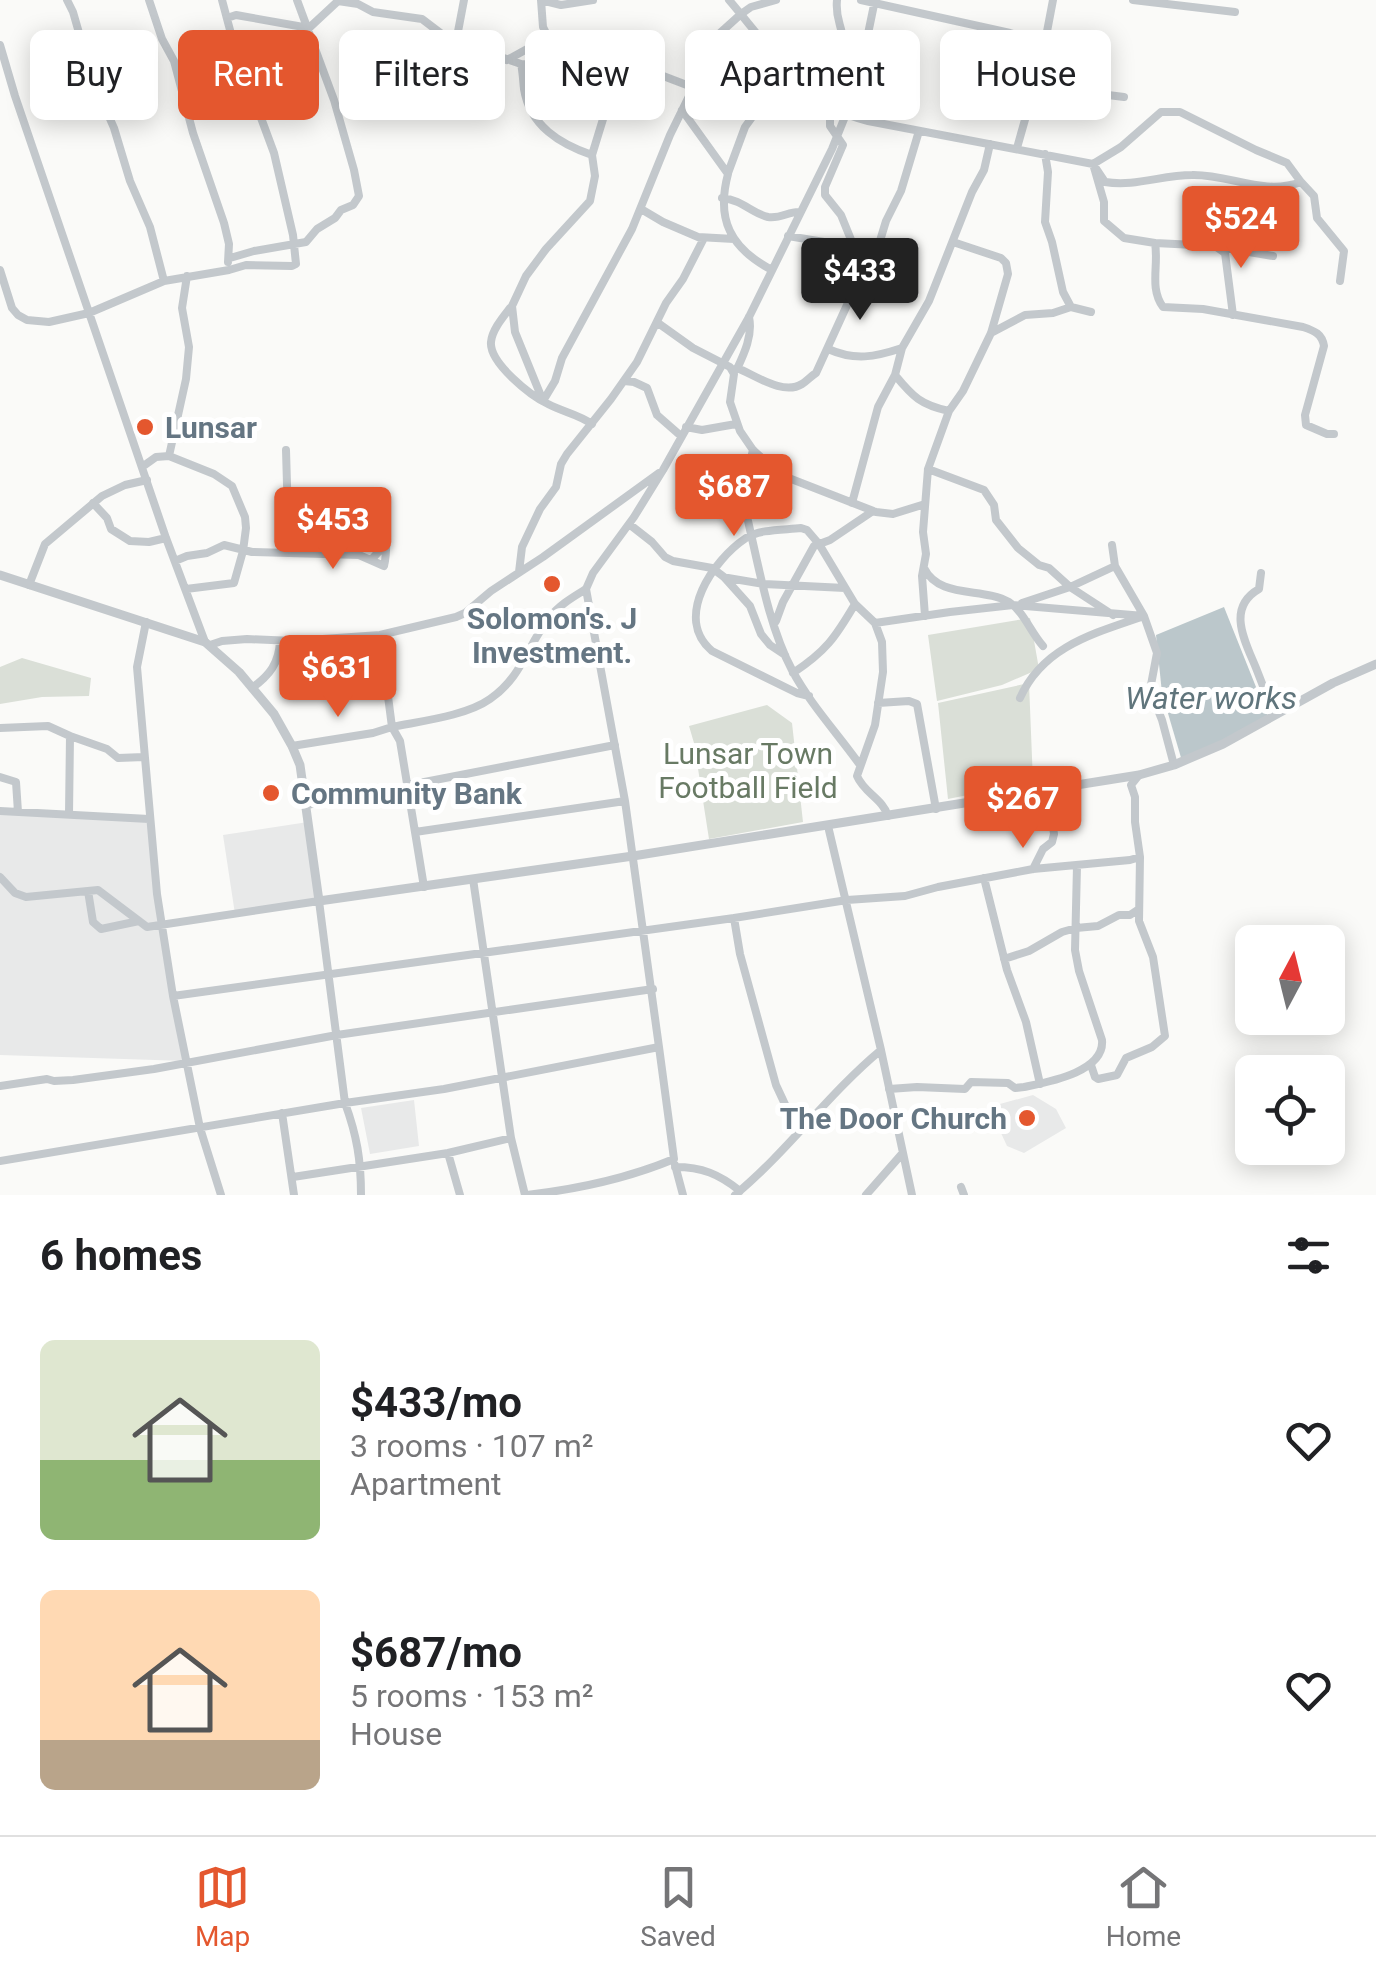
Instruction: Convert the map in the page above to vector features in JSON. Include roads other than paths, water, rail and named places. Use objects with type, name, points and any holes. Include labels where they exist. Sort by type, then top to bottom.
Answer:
[{"type":"street","points":[[67,0],[92,78],[150,227],[164,281]]},
{"type":"street","points":[[149,0],[174,61],[193,133],[224,223],[230,258],[239,266]]},
{"type":"street","points":[[0,270],[18,315],[50,322],[89,313],[164,281],[254,264],[292,266],[297,261],[274,153],[234,45],[222,0]]},
{"type":"street","points":[[222,271],[230,258],[306,242],[359,196],[334,100],[297,0]]},
{"type":"street","points":[[308,28],[338,0],[348,0],[373,12],[422,19],[435,30]]},
{"type":"street","points":[[458,30],[464,0]]},
{"type":"street","points":[[544,30],[541,0],[560,5],[593,0]]},
{"type":"street","points":[[729,0],[754,30]]},
{"type":"street","points":[[723,30],[740,14],[776,0]]},
{"type":"street","points":[[837,0],[836,16],[841,30]]},
{"type":"street","points":[[860,0],[997,30]]},
{"type":"street","points":[[1048,30],[1053,0]]},
{"type":"street","points":[[1133,0],[1234,12]]},
{"type":"street","points":[[869,30],[875,2]]},
{"type":"street","points":[[227,18],[236,15],[308,28]]},
{"type":"street","points":[[0,44],[14,96],[166,538],[208,643]]},
{"type":"street","points":[[507,60],[525,50]]},
{"type":"street","points":[[507,60],[525,64]]},
{"type":"street","points":[[521,64],[524,92],[539,124],[560,142],[592,156]]},
{"type":"street","points":[[1111,95],[1124,97]]},
{"type":"street","points":[[543,402],[641,208],[685,103]]},
{"type":"street","points":[[682,110],[728,174]]},
{"type":"street","points":[[866,120],[1094,164],[1161,112],[1180,112],[1287,164],[1314,196],[1317,218],[1344,251],[1340,281]]},
{"type":"street","points":[[592,424],[580,415],[543,402],[516,381],[491,350],[493,334],[526,276],[590,201],[596,176],[592,156],[604,120]]},
{"type":"street","points":[[749,120],[722,198],[727,227],[734,239],[772,270]]},
{"type":"street","points":[[658,323],[694,348],[777,386],[796,387],[816,373],[864,270],[841,215],[825,195],[843,146],[830,120]]},
{"type":"street","points":[[841,120],[837,136],[750,317],[733,367],[730,402],[736,424],[753,450],[787,479],[874,511],[893,514],[925,504]]},
{"type":"street","points":[[1016,148],[1024,120]]},
{"type":"street","points":[[788,236],[874,250],[901,191],[918,130]]},
{"type":"street","points":[[852,503],[878,407],[895,375],[902,348],[929,301],[984,170],[990,144]]},
{"type":"street","points":[[1046,154],[1045,222],[1063,292],[1071,307]]},
{"type":"street","points":[[1094,164],[1105,182],[1122,184],[1192,175],[1266,187],[1284,188],[1301,182]]},
{"type":"street","points":[[1094,164],[1104,202],[1104,221],[1124,238],[1274,256]]},
{"type":"street","points":[[722,198],[744,203],[768,217],[800,212]]},
{"type":"street","points":[[641,208],[683,232],[704,238],[734,239]]},
{"type":"street","points":[[520,572],[522,547],[540,509],[556,487],[561,464],[637,362],[704,238]]},
{"type":"street","points":[[925,616],[922,576],[928,469],[949,412],[991,334],[1008,274],[1006,263],[994,256],[953,242]]},
{"type":"street","points":[[1155,242],[1156,298],[1163,308],[1203,309],[1303,328],[1323,338],[1306,425],[1334,434]]},
{"type":"street","points":[[1215,246],[1224,253],[1233,315]]},
{"type":"street","points":[[169,456],[190,347],[182,308],[187,276]]},
{"type":"street","points":[[512,306],[515,332],[543,402]]},
{"type":"street","points":[[991,334],[1026,315],[1071,307],[1092,312]]},
{"type":"street","points":[[828,349],[859,358],[902,348]]},
{"type":"street","points":[[292,746],[374,733],[466,710],[488,700],[516,676],[547,619],[586,589],[684,432],[733,367]]},
{"type":"street","points":[[895,375],[918,400],[949,412]]},
{"type":"street","points":[[624,381],[647,388],[657,415],[684,432],[736,424]]},
{"type":"street","points":[[286,450],[289,553]]},
{"type":"street","points":[[753,450],[744,494],[785,656],[860,765]]},
{"type":"street","points":[[142,467],[156,458],[169,456],[214,474],[232,486],[245,517],[243,551],[234,583],[186,589]]},
{"type":"street","points":[[928,469],[984,490],[994,505],[996,520],[1018,548],[1112,614]]},
{"type":"street","points":[[208,643],[380,635],[465,613],[491,590],[663,470]]},
{"type":"street","points":[[30,584],[44,544],[114,488],[147,480]]},
{"type":"street","points":[[93,503],[111,529],[130,541],[166,538]]},
{"type":"street","points":[[776,625],[777,614],[814,546],[874,511]]},
{"type":"street","points":[[175,561],[207,554],[224,545],[243,551],[349,554],[371,560],[383,547],[387,518]]},
{"type":"street","points":[[629,524],[673,561],[712,568],[724,577],[750,606],[761,634],[785,656]]},
{"type":"street","points":[[809,696],[724,658],[705,645],[696,627],[694,618],[712,568],[752,534],[805,529],[854,604],[879,632],[884,656],[875,726],[858,781],[886,808],[888,816]]},
{"type":"street","points":[[1112,545],[1116,566],[1144,616],[1156,653],[1150,690],[1174,764]]},
{"type":"street","points":[[874,623],[1013,605],[1116,566]]},
{"type":"street","points":[[924,568],[929,576],[952,590],[995,597],[1013,605],[1144,616]]},
{"type":"street","points":[[1261,572],[1259,588],[1249,595],[1240,621],[1242,636],[1274,714]]},
{"type":"street","points":[[0,575],[208,643],[274,714],[302,772],[345,1103],[356,1132],[361,1166],[360,1195]]},
{"type":"street","points":[[724,577],[764,584],[845,588]]},
{"type":"street","points":[[586,589],[625,801],[675,1163],[683,1195]]},
{"type":"street","points":[[794,673],[819,656],[835,638],[854,604]]},
{"type":"street","points":[[1013,605],[1043,646]]},
{"type":"street","points":[[1020,698],[1051,655],[1088,636],[1144,616]]},
{"type":"street","points":[[146,622],[136,667],[162,926],[200,1128],[221,1195]]},
{"type":"street","points":[[380,635],[392,728],[400,741],[424,887]]},
{"type":"street","points":[[252,688],[274,666],[280,641]]},
{"type":"street","points":[[0,877],[15,893],[26,897],[98,890],[147,927],[828,826],[1139,775],[1223,744],[1332,683],[1376,664]]},
{"type":"street","points":[[878,703],[909,701],[919,708],[936,809]]},
{"type":"street","points":[[0,728],[48,726],[107,749],[118,758],[144,757]]},
{"type":"street","points":[[69,814],[70,736]]},
{"type":"street","points":[[306,805],[615,745]]},
{"type":"street","points":[[1091,1065],[1098,1079],[1117,1075],[1126,1058],[1152,1047],[1165,1036],[1153,956],[1141,928],[1139,909],[1140,856],[1131,786],[1139,775]]},
{"type":"street","points":[[0,777],[16,782],[18,812]]},
{"type":"street","points":[[1033,868],[1043,849],[1052,842],[1050,812],[1067,788]]},
{"type":"street","points":[[416,832],[625,801]]},
{"type":"street","points":[[0,811],[149,819]]},
{"type":"street","points":[[828,826],[912,1195]]},
{"type":"street","points":[[173,996],[847,900],[905,896],[1033,868],[1140,856]]},
{"type":"street","points":[[890,1090],[965,1089],[972,1082],[1008,1083],[1015,1088],[1040,1084],[1091,1065],[1102,1052],[1076,950],[1077,866]]},
{"type":"street","points":[[984,878],[1040,1084]]},
{"type":"street","points":[[473,880],[511,1138],[526,1195],[582,1191],[675,1163],[702,1168],[726,1180],[737,1193],[881,1050]]},
{"type":"street","points":[[88,890],[93,922],[101,929],[138,921]]},
{"type":"street","points":[[1004,958],[1051,937],[1076,928],[1098,926],[1139,909]]},
{"type":"street","points":[[734,918],[776,1085],[790,1115],[804,1127]]},
{"type":"street","points":[[0,1086],[154,1069],[337,1036],[653,990]]},
{"type":"street","points":[[0,1160],[503,1078],[659,1047]]},
{"type":"street","points":[[282,1113],[294,1195]]},
{"type":"street","points":[[293,1177],[448,1153],[511,1138]]},
{"type":"street","points":[[448,1153],[460,1195]]},
{"type":"street","points":[[866,1195],[902,1155]]},
{"type":"water","name":"Water works","points":[[1224,607],[1268,717],[1182,761],[1162,693],[1156,635]]},
{"type":"place","name":"Lunsar","points":[[145,427]]},
{"type":"place","name":"Solomon's. J Investment.","points":[[552,584]]},
{"type":"place","name":"Community Bank","points":[[271,793]]},
{"type":"place","name":"The Door Church","points":[[1027,1118]]},
{"type":"park label","name":"Lunsar Town Football Field","points":[[748,770]]}]
